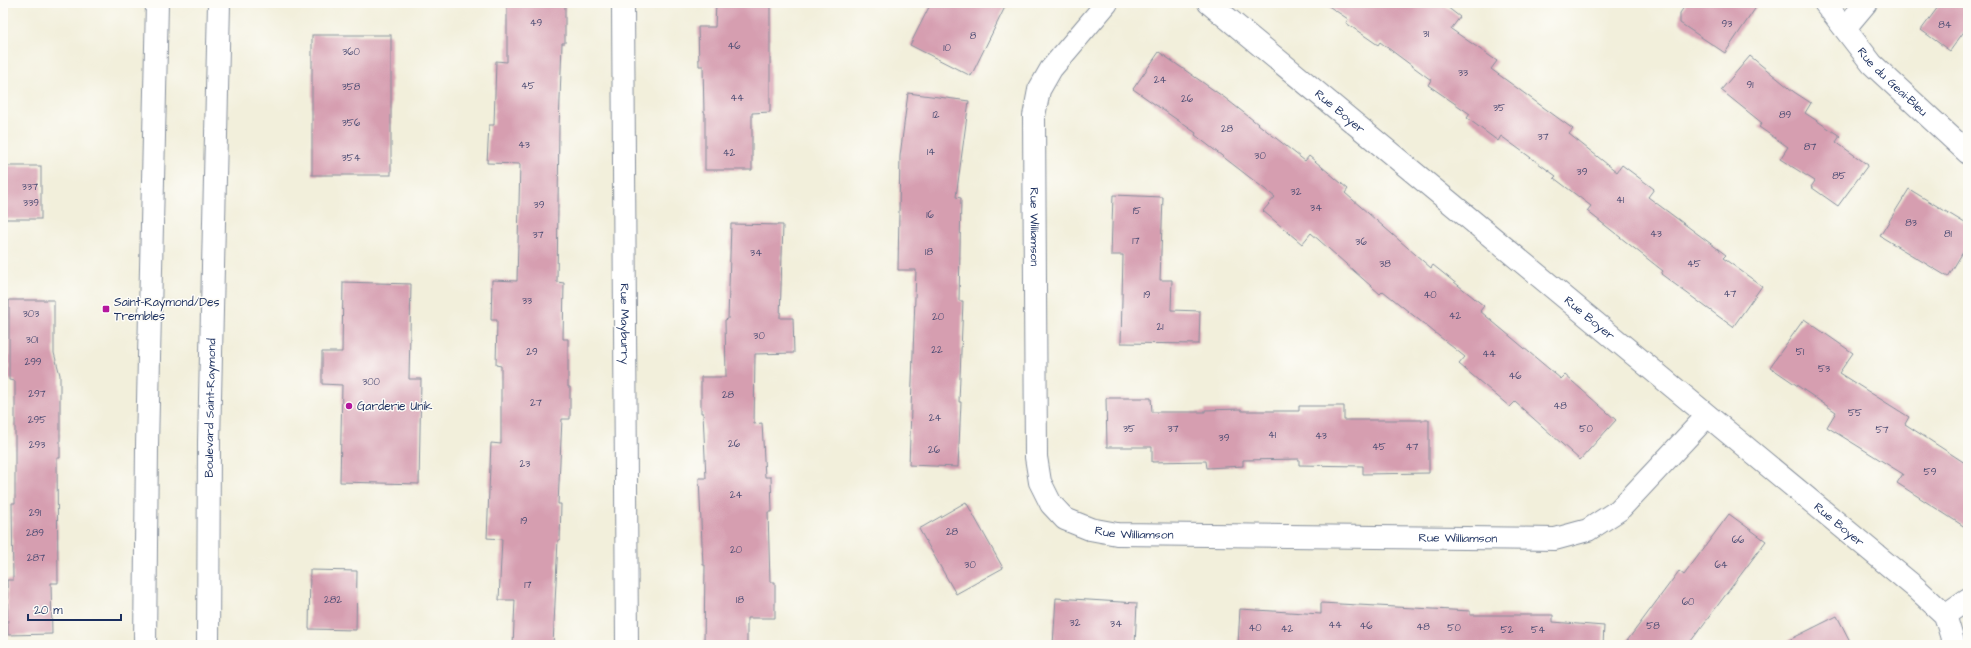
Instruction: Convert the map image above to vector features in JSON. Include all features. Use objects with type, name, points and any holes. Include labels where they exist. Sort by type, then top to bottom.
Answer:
[{"type":"street","points":[[145,645],[157,3]]},
{"type":"street","name":"Boulevard Saint-Raymond","points":[[208,645],[209,435],[219,3]]},
{"type":"street","name":"Rue Mayburry","points":[[623,3],[627,645]]},
{"type":"street","name":"Rue Williamson","points":[[1107,3],[1051,69],[1039,90],[1034,116],[1036,457],[1040,482],[1052,504],[1065,519],[1090,529],[1117,534],[1555,539],[1588,530],[1619,510],[1707,416]]},
{"type":"street","name":"Rue Boyer","points":[[1209,3],[1916,588],[1945,615]]},
{"type":"street","name":"Rue du Geai-Bleu","points":[[1825,3],[1872,64],[1968,154]]},
{"type":"street","points":[[1845,28],[1866,3]]},
{"type":"street","points":[[1954,645],[1945,615],[1968,599]]},
{"type":"building","points":[[507,3],[565,3],[565,43],[562,43],[559,127],[557,282],[564,283],[563,339],[568,339],[570,419],[562,419],[558,504],[561,504],[560,540],[558,540],[553,645],[513,645],[515,600],[499,600],[502,539],[487,538],[491,443],[501,444],[501,366],[496,365],[497,320],[491,320],[492,280],[517,281],[520,164],[487,163],[489,125],[494,125],[496,61],[507,62]]},
{"type":"building","points":[[716,3],[770,3],[770,112],[752,113],[752,170],[705,170],[703,66],[699,66],[698,27],[715,27]]},
{"type":"building","points":[[931,3],[1007,3],[971,76],[910,45]]},
{"type":"building","points":[[1324,3],[1442,3],[1460,17],[1451,29],[1497,61],[1491,69],[1573,129],[1569,134],[1617,172],[1622,165],[1654,189],[1648,197],[1726,255],[1723,258],[1762,286],[1733,327],[1661,274],[1663,271],[1587,211],[1591,206],[1554,178],[1556,176],[1501,136],[1498,141],[1467,118],[1470,114],[1428,85],[1431,80],[1380,42],[1378,45],[1346,23],[1348,19]]},
{"type":"building","points":[[1687,3],[1759,3],[1725,53],[1680,23],[1680,13]]},
{"type":"building","points":[[1941,3],[1968,3],[1968,26],[1950,51],[1921,30]]},
{"type":"building","points":[[312,35],[391,35],[391,175],[312,175]]},
{"type":"building","points":[[1159,52],[1225,98],[1305,161],[1309,156],[1348,189],[1345,193],[1431,268],[1433,265],[1484,306],[1480,311],[1561,379],[1565,375],[1616,420],[1580,460],[1515,402],[1510,407],[1459,364],[1465,357],[1383,291],[1380,294],[1311,233],[1302,244],[1263,211],[1275,197],[1195,135],[1196,133],[1133,89]]},
{"type":"building","points":[[1750,56],[1794,92],[1811,103],[1805,113],[1840,136],[1836,142],[1868,165],[1838,206],[1811,187],[1815,181],[1780,159],[1788,147],[1759,127],[1762,123],[1721,90]]},
{"type":"building","points":[[908,93],[969,101],[956,197],[961,198],[959,301],[963,301],[958,467],[909,465],[916,270],[898,270],[900,156]]},
{"type":"building","points":[[3,166],[41,166],[41,219],[3,219]]},
{"type":"building","points":[[1909,189],[1968,225],[1968,244],[1948,277],[1880,236]]},
{"type":"building","points":[[1113,195],[1163,197],[1160,280],[1172,280],[1171,310],[1200,311],[1199,344],[1121,343],[1123,255],[1111,255]]},
{"type":"building","points":[[731,224],[783,225],[780,318],[793,318],[794,353],[755,354],[754,424],[762,423],[765,477],[771,477],[772,512],[768,512],[770,582],[775,582],[775,618],[747,618],[747,645],[704,645],[705,565],[703,565],[699,478],[706,478],[703,413],[701,413],[701,377],[726,377],[725,320],[728,319]]},
{"type":"building","points":[[343,282],[411,284],[409,379],[421,379],[419,484],[340,482],[342,385],[322,384],[322,352],[342,352]]},
{"type":"building","points":[[9,300],[54,300],[54,353],[60,375],[60,458],[57,458],[58,583],[51,583],[52,634],[8,635],[7,580],[13,580],[12,503],[15,503],[15,381],[9,380]]},
{"type":"building","points":[[1804,319],[1853,353],[1839,373],[1909,417],[1905,424],[1968,465],[1968,529],[1897,483],[1903,474],[1827,427],[1836,412],[1770,367]]},
{"type":"building","points":[[1106,398],[1151,398],[1152,412],[1205,412],[1205,410],[1241,409],[1242,411],[1299,411],[1299,406],[1344,406],[1344,420],[1429,420],[1429,473],[1363,474],[1363,466],[1299,465],[1299,459],[1243,460],[1243,466],[1207,468],[1206,461],[1152,462],[1152,447],[1107,447]]},
{"type":"building","points":[[966,502],[1003,568],[956,594],[919,529]]},
{"type":"building","points":[[1729,514],[1766,541],[1688,645],[1624,645],[1679,571],[1684,575]]},
{"type":"building","points":[[310,570],[357,571],[356,630],[309,629]]},
{"type":"building","points":[[1056,598],[1137,603],[1135,645],[1053,645]]},
{"type":"building","points":[[1321,603],[1470,611],[1470,615],[1553,615],[1553,622],[1604,626],[1603,645],[1238,645],[1240,609],[1321,614]]},
{"type":"building","points":[[1837,616],[1852,645],[1779,645]]},
{"type":"place","name":"Saint-Raymond/Des Trembles","points":[[106,309]]},
{"type":"place","name":"Garderie Unik","points":[[349,406]]}]
